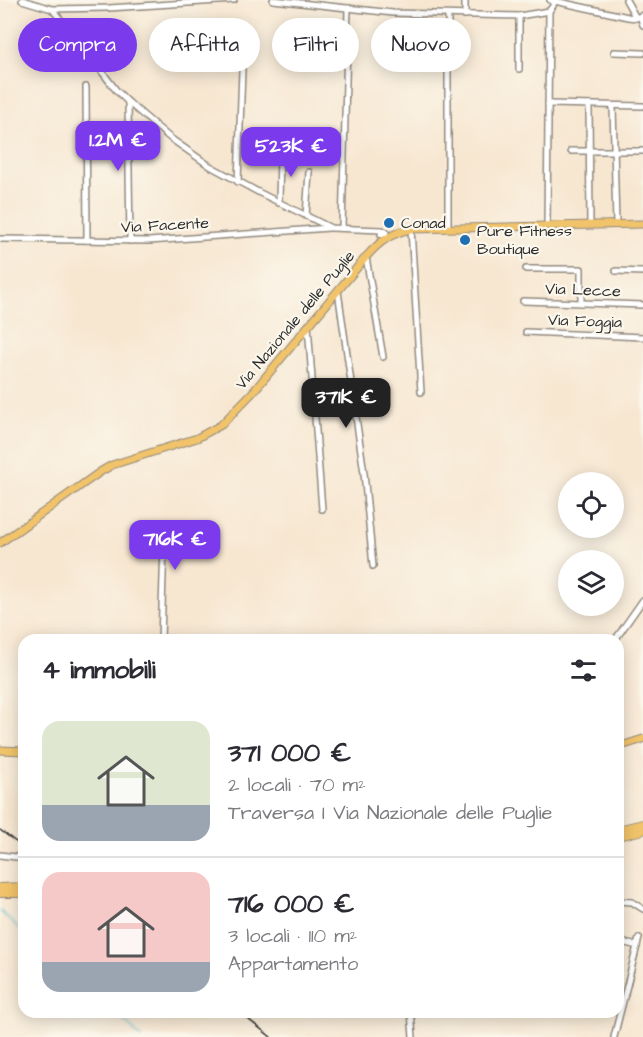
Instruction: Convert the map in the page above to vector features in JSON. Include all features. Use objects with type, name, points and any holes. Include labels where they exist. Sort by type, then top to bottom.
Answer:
[{"type":"highway","points":[[624,829],[643,824]]},
{"type":"highway","points":[[624,835],[643,830]]},
{"type":"main road","name":"Via Nazionale delle Puglie","points":[[0,543],[112,465],[197,438],[221,425],[253,392],[366,257],[379,243],[396,233],[448,228],[643,224]]},
{"type":"main road","points":[[624,745],[643,739]]},
{"type":"main road","points":[[0,750],[18,751]]},
{"type":"street","points":[[22,0],[52,9],[109,8],[234,0]]},
{"type":"street","points":[[273,0],[393,13],[519,16],[549,11]]},
{"type":"street","points":[[465,0],[465,15]]},
{"type":"street","points":[[626,0],[640,16],[643,26]]},
{"type":"street","points":[[547,226],[549,11],[552,1],[640,16]]},
{"type":"street","points":[[342,228],[348,8]]},
{"type":"street","points":[[52,9],[116,90],[170,138],[238,182],[331,228]]},
{"type":"street","points":[[448,15],[448,228]]},
{"type":"street","points":[[519,16],[519,69]]},
{"type":"street","points":[[614,52],[643,53]]},
{"type":"street","points":[[238,182],[242,72]]},
{"type":"street","points":[[86,87],[87,240]]},
{"type":"street","points":[[128,102],[130,241]]},
{"type":"street","points":[[548,104],[643,106]]},
{"type":"street","points":[[589,105],[590,225]]},
{"type":"street","points":[[613,106],[616,224]]},
{"type":"street","points":[[571,151],[643,151]]},
{"type":"street","points":[[279,203],[280,153]]},
{"type":"street","points":[[306,216],[309,172]]},
{"type":"street","name":"Via Facente","points":[[0,239],[148,241],[331,228],[396,233]]},
{"type":"street","points":[[411,230],[421,392]]},
{"type":"street","points":[[379,243],[383,232]]},
{"type":"street","points":[[366,257],[383,357]]},
{"type":"street","points":[[526,269],[581,270],[581,303]]},
{"type":"street","points":[[616,271],[643,272]]},
{"type":"street","points":[[338,291],[364,473],[373,566]]},
{"type":"street","name":"Via Lecce","points":[[523,302],[643,305]]},
{"type":"street","points":[[308,326],[322,509]]},
{"type":"street","name":"Via Foggia","points":[[526,332],[643,337]]},
{"type":"street","points":[[139,543],[164,543],[161,634]]},
{"type":"street","points":[[619,634],[643,600]]},
{"type":"street","points":[[0,855],[18,857]]},
{"type":"street","points":[[624,901],[632,902],[643,909]]},
{"type":"street","points":[[624,997],[639,938]]},
{"type":"street","points":[[624,943],[637,946]]},
{"type":"street","points":[[411,1018],[413,1037]]},
{"type":"street","points":[[614,1037],[619,1018]]},
{"type":"waterway","points":[[0,911],[18,928]]},
{"type":"waterway","points":[[120,1018],[141,1037]]},
{"type":"railway","points":[[0,830],[18,844]]},
{"type":"railway","points":[[247,1018],[271,1037]]},
{"type":"place","name":"Conad","points":[[389,223]]},
{"type":"place","name":"Pure Fitness Boutique","points":[[465,240]]}]
